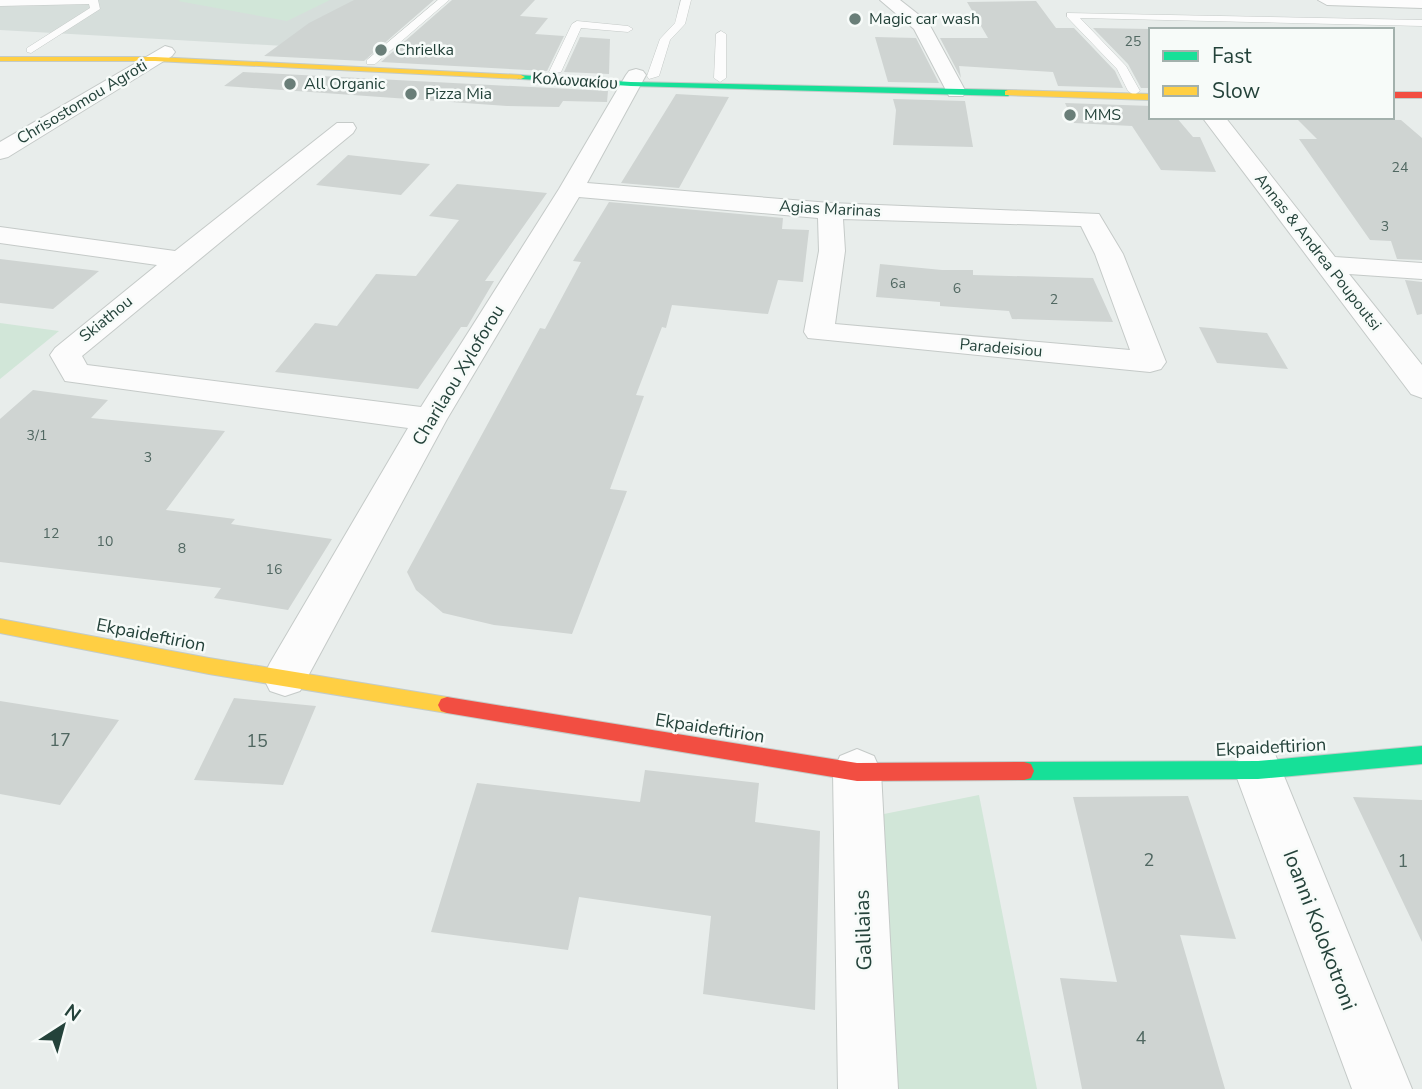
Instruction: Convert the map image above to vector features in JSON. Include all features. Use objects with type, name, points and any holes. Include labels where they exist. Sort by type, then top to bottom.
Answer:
[{"type":"main road","name":"Κολωνακίου","points":[[0,51],[371,62],[640,79],[720,78],[1149,97]]},
{"type":"main road","name":"Κολωνακίου","points":[[0,59],[160,55],[422,71],[640,79],[954,89],[1149,91]]},
{"type":"main road","points":[[1394,95],[1422,95]]},
{"type":"main road","points":[[1394,101],[1422,102]]},
{"type":"main road","name":"Ekpaideftirion","points":[[0,626],[285,677],[857,772],[1258,770],[1422,755]]},
{"type":"street","points":[[889,0],[922,26],[954,89]]},
{"type":"street","points":[[1327,0],[1422,3]]},
{"type":"street","name":"Chrisostomou Agroti","points":[[0,152],[160,55]]},
{"type":"street","name":"Charilaou Xyloforou","points":[[285,677],[430,419],[640,79]]},
{"type":"street","name":"Annas & Andrea Poupoutsi","points":[[1215,119],[1422,387]]},
{"type":"street","name":"Skiathou","points":[[345,128],[76,343],[66,355],[75,374],[430,419]]},
{"type":"street","name":"Agias Marinas","points":[[571,190],[830,211],[1090,219]]},
{"type":"street","name":"Paradeisiou","points":[[830,211],[832,251],[819,332],[1150,362],[1109,254],[1090,219]]},
{"type":"street","points":[[0,235],[180,260]]},
{"type":"street","points":[[1325,264],[1422,271]]},
{"type":"street","name":"Ioanni Kolokotroni","points":[[1258,770],[1382,1089]]},
{"type":"street","name":"Galilaias","points":[[857,772],[868,1089]]},
{"type":"lane","points":[[371,62],[444,0]]},
{"type":"lane","points":[[640,79],[665,39],[680,24],[686,0]]},
{"type":"lane","points":[[0,3],[94,1],[95,9],[31,50]]},
{"type":"lane","points":[[1255,7],[1271,20]]},
{"type":"lane","points":[[1134,91],[1122,68],[1071,15],[1422,23]]},
{"type":"lane","points":[[555,72],[577,24],[628,29]]},
{"type":"lane","points":[[720,78],[721,34]]},
{"type":"shaded area","points":[[0,0],[431,0],[372,51],[0,30]]},
{"type":"green space","points":[[330,0],[287,21],[178,1]]},
{"type":"green space","points":[[0,323],[59,331],[0,379]]},
{"type":"green space","points":[[979,795],[1037,1089],[891,1089],[879,815]]},
{"type":"building","points":[[354,0],[434,0],[364,61],[264,56],[309,23]]},
{"type":"building","points":[[452,0],[535,0],[520,16],[548,18],[535,34],[564,36],[547,71],[381,62]]},
{"type":"building","points":[[1036,1],[1056,28],[1074,28],[1115,71],[1123,88],[1058,86],[1053,72],[959,66],[961,78],[940,38],[988,38],[967,2]]},
{"type":"building","points":[[1093,28],[1149,29],[1149,88],[1141,88],[1128,64]]},
{"type":"building","points":[[580,37],[610,39],[609,74],[564,72]]},
{"type":"building","points":[[875,37],[916,38],[939,83],[888,82]]},
{"type":"building","points":[[243,72],[608,91],[607,102],[563,101],[559,107],[507,106],[224,86]]},
{"type":"building","points":[[676,94],[729,97],[679,188],[621,183]]},
{"type":"building","points":[[893,99],[965,101],[973,147],[893,145],[896,110]]},
{"type":"building","points":[[1065,103],[1149,106],[1149,119],[1178,119],[1193,137],[1200,137],[1216,172],[1161,170],[1132,126],[1074,123]]},
{"type":"building","points":[[1297,119],[1401,120],[1422,138],[1422,260],[1397,259],[1391,241],[1370,240],[1299,139],[1317,139]]},
{"type":"building","points":[[348,155],[430,164],[401,195],[316,185]]},
{"type":"building","points":[[457,184],[547,193],[485,281],[494,281],[467,327],[461,327],[418,389],[275,372],[315,323],[337,326],[376,274],[416,276],[459,220],[429,216]]},
{"type":"building","points":[[609,202],[783,218],[782,229],[809,230],[803,282],[778,280],[768,314],[672,305],[666,328],[662,327],[636,395],[644,396],[610,489],[627,491],[572,634],[494,625],[443,613],[416,590],[407,572],[540,328],[545,329],[581,262],[573,261]]},
{"type":"building","points":[[0,259],[99,271],[53,309],[0,303]]},
{"type":"building","points":[[880,264],[973,270],[973,275],[1093,278],[1113,322],[1012,319],[1009,311],[940,306],[940,302],[876,297]]},
{"type":"building","points":[[1405,280],[1422,282],[1422,314],[1417,315]]},
{"type":"building","points":[[1199,327],[1267,333],[1288,369],[1217,363]]},
{"type":"building","points":[[33,390],[108,400],[91,418],[225,431],[166,510],[235,519],[231,524],[332,539],[288,610],[214,598],[221,588],[0,562],[0,419]]},
{"type":"building","points":[[234,698],[316,706],[283,785],[194,780]]},
{"type":"building","points":[[0,701],[119,720],[60,805],[0,794]]},
{"type":"building","points":[[645,770],[759,783],[755,822],[820,831],[815,1010],[703,994],[711,916],[579,897],[568,950],[431,932],[477,783],[640,802]]},
{"type":"building","points":[[1188,796],[1236,939],[1180,935],[1225,1089],[1082,1089],[1060,978],[1117,982],[1073,797]]},
{"type":"building","points":[[1353,797],[1422,800],[1422,942]]},
{"type":"traffic: fast","points":[[521,77],[631,84],[1008,93]]},
{"type":"traffic: fast","points":[[1024,771],[1258,770],[1422,755]]},
{"type":"traffic: slow","points":[[0,59],[155,59],[521,77]]},
{"type":"traffic: slow","points":[[1008,93],[1149,97]]},
{"type":"traffic: slow","points":[[0,626],[209,666],[447,705]]},
{"type":"traffic: jam","points":[[1394,95],[1422,95]]},
{"type":"traffic: jam","points":[[447,705],[857,772],[1024,771]]},
{"type":"place","name":"Magic car wash","points":[[855,19]]},
{"type":"place","name":"Chrielka","points":[[381,50]]},
{"type":"place","name":"All Organic","points":[[290,84]]},
{"type":"place","name":"Pizza Mia","points":[[411,94]]},
{"type":"place","name":"MMS","points":[[1070,115]]}]
